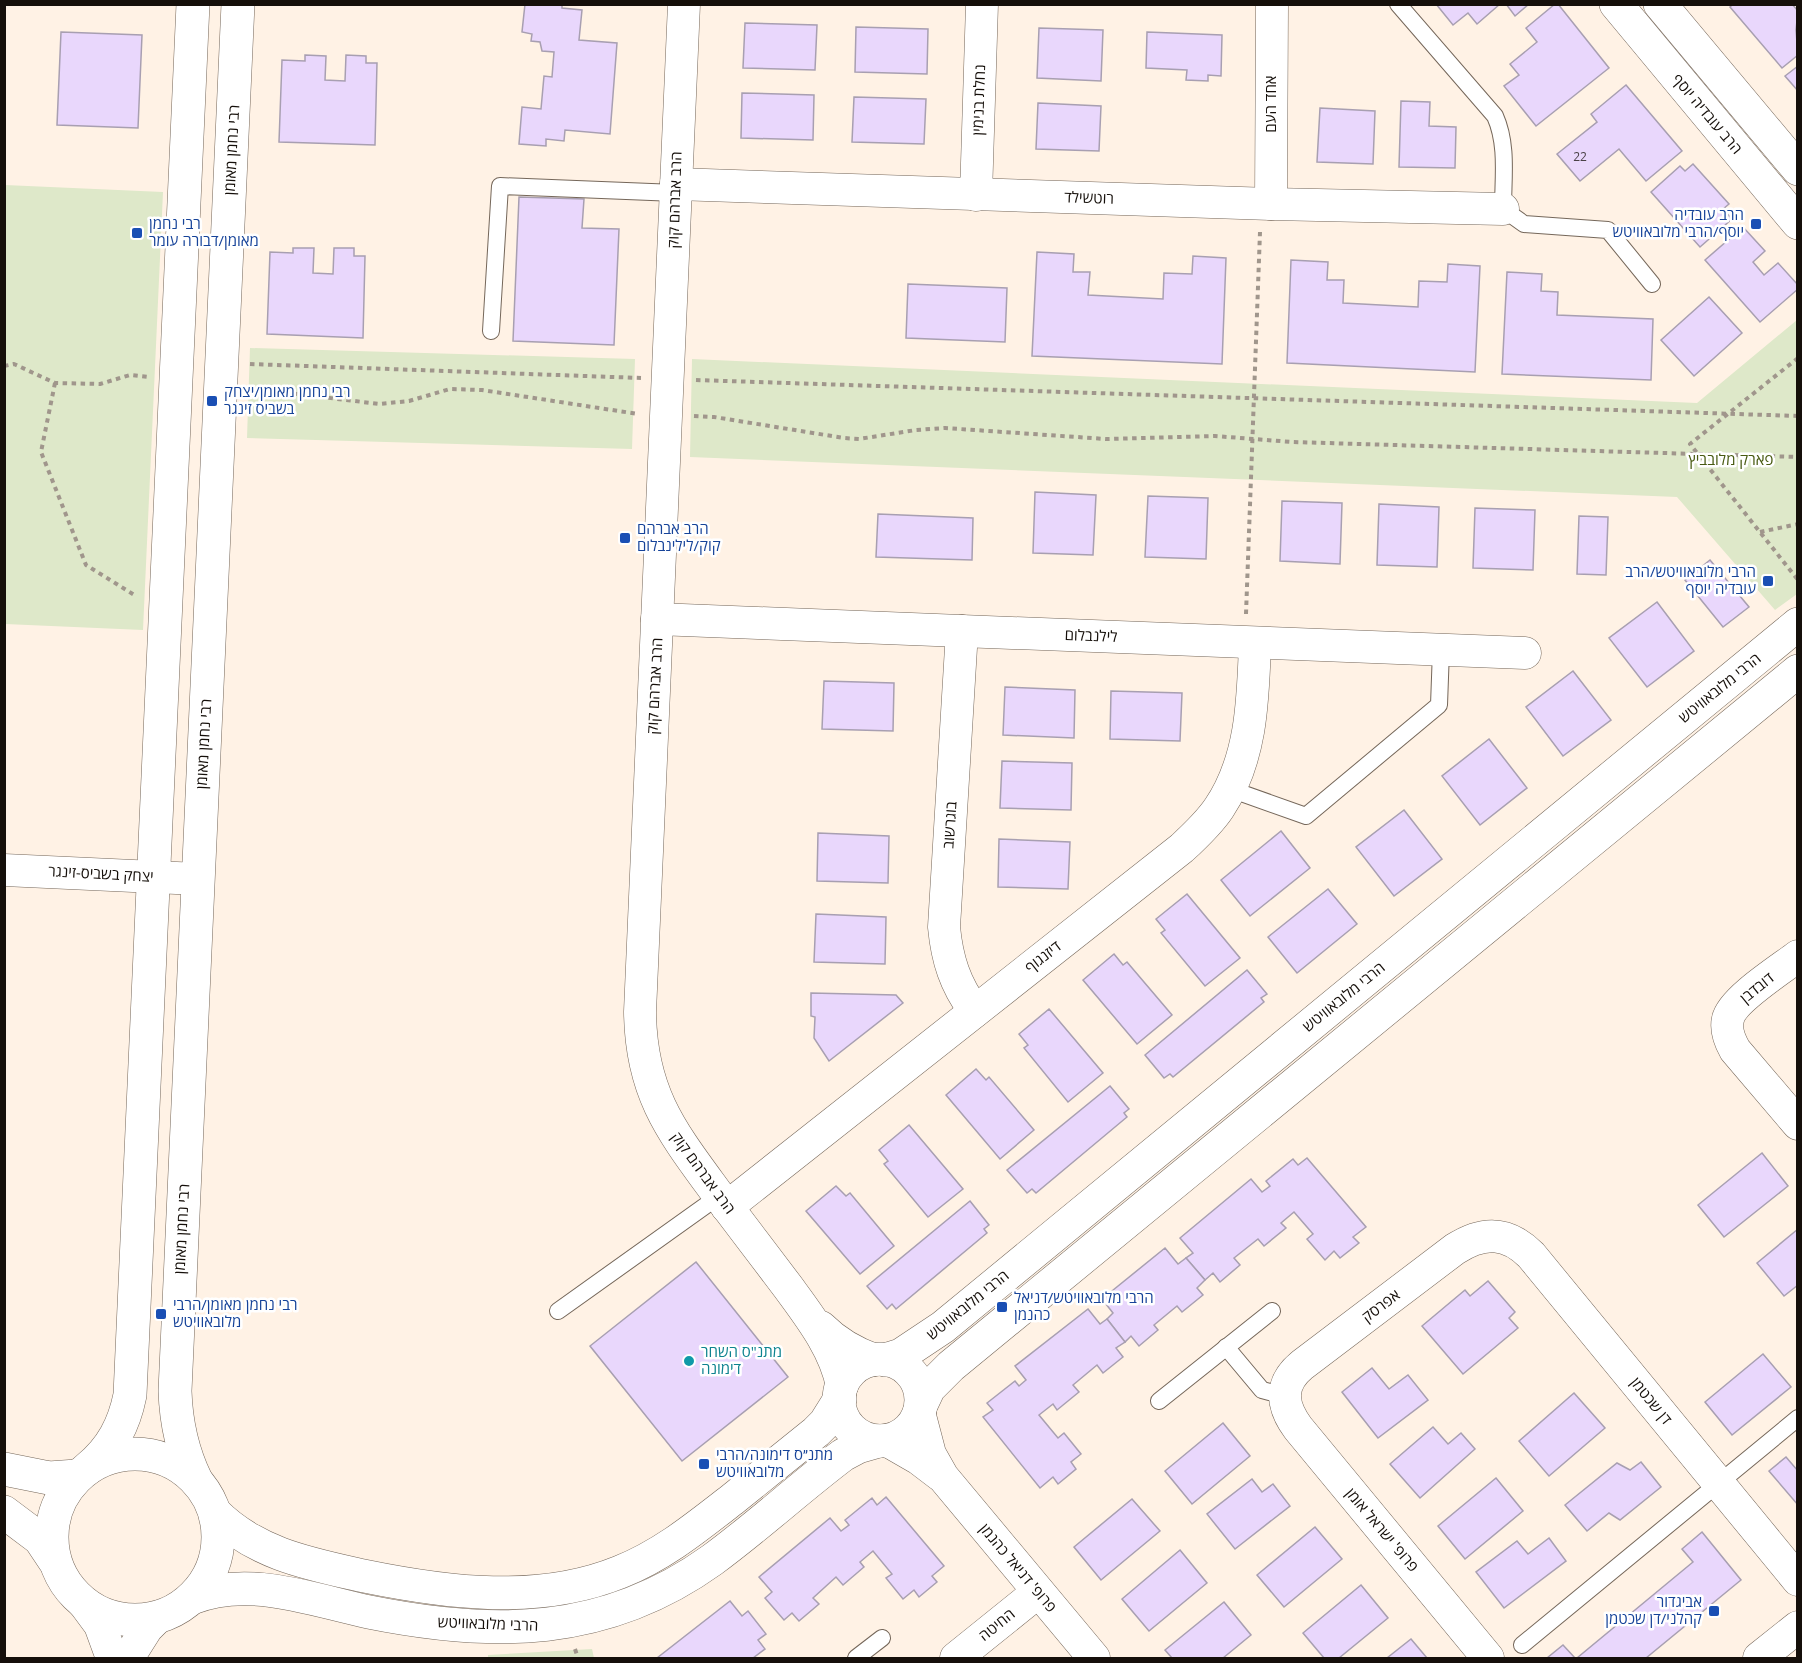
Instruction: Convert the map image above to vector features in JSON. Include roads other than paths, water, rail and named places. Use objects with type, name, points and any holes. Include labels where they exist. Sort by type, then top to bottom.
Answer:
[{"type":"main road","points":[[54,1560],[51,1534],[54,1514],[61,1496],[82,1472],[108,1449],[116,1437],[130,1395],[193,4]]},
{"type":"main road","name":"רבי נחמן מאומן","points":[[196,1480],[183,1450],[178,1430],[175,1391],[238,4]]},
{"type":"main road","name":"הרב עובדיה יוסף","points":[[1616,4],[1797,223]]},
{"type":"main road","points":[[1660,4],[1797,169]]},
{"type":"main road","name":"הרבי מלובאוויטש","points":[[880,1360],[901,1355],[943,1327],[1797,624]]},
{"type":"main road","points":[[841,1392],[841,1412],[848,1425],[860,1436],[882,1440],[906,1432],[914,1423],[934,1382],[951,1366],[1797,671]]},
{"type":"main road","points":[[215,1514],[234,1531],[269,1551],[290,1559],[384,1580],[470,1592],[509,1593],[566,1587],[620,1573],[655,1556],[691,1532],[816,1432],[825,1423],[852,1370],[860,1365],[880,1360],[898,1363],[910,1372],[918,1385],[920,1408]]},
{"type":"main road","name":"הרבי מלובאוויטש","points":[[192,1598],[225,1588],[263,1589],[378,1613],[467,1626],[541,1626],[593,1617],[633,1605],[672,1586],[711,1560],[843,1455],[858,1446],[882,1440]]},
{"type":"main road","points":[[4,1469],[49,1478],[82,1472],[111,1457],[137,1453],[164,1459],[175,1464],[196,1480],[204,1490],[218,1526],[217,1553],[207,1578],[192,1598],[182,1606],[145,1620],[118,1619],[105,1615],[83,1602],[65,1584],[54,1560],[40,1539],[4,1512]]},
{"type":"street","name":"הרב אברהם קוק","points":[[684,4],[640,1012],[642,1048],[648,1079],[665,1120],[809,1316],[839,1370],[841,1392]]},
{"type":"street","name":"נחלת בנימין","points":[[976,195],[982,4]]},
{"type":"street","name":"אחד העם","points":[[1266,204],[1272,4]]},
{"type":"street","name":"רוטשילד","points":[[676,189],[1503,209]]},
{"type":"street","name":"לילנבלום","points":[[657,619],[1525,653]]},
{"type":"street","name":"בוגרשוב","points":[[962,631],[944,927],[947,956],[953,975],[975,1011]]},
{"type":"street","name":"דיזנגוף","points":[[723,1201],[975,1011],[1182,848],[1202,829],[1218,809],[1239,768],[1249,727],[1250,643]]},
{"type":"street","name":"יצחק בשביס-זינגר","points":[[4,870],[198,879]]},
{"type":"street","name":"דובדבן","points":[[1797,956],[1737,1003],[1729,1015],[1727,1027],[1729,1038],[1736,1050],[1797,1124]]},
{"type":"street","name":"אפרסק","points":[[1285,1396],[1290,1377],[1302,1365],[1455,1249],[1479,1237],[1495,1236]]},
{"type":"street","name":"דן שכטמן","points":[[1495,1236],[1518,1243],[1531,1255],[1797,1581]]},
{"type":"street","name":"הרב אברהם קוק","points":[[809,1316],[844,1345],[859,1354],[880,1360]]},
{"type":"street","name":"פרופ' ישראל אומן","points":[[1285,1396],[1287,1410],[1298,1428],[1488,1659]]},
{"type":"street","name":"פרופ' דניאל כהנמן","points":[[920,1408],[930,1454],[943,1477],[1094,1659]]},
{"type":"street","name":"פרופ' דניאל כהנמן","points":[[882,1440],[919,1459],[943,1477]]},
{"type":"street","name":"החיטה","points":[[956,1659],[1038,1592]]},
{"type":"street","points":[[83,1602],[100,1625],[112,1659]]},
{"type":"street","points":[[128,1659],[147,1628],[158,1617]]},
{"type":"street","points":[[1759,1659],[1797,1627]]},
{"type":"lane","points":[[1398,4],[1495,116],[1504,144],[1503,209],[1524,224],[1608,230],[1652,284]]},
{"type":"lane","points":[[491,331],[500,186],[676,189]]},
{"type":"lane","points":[[1230,789],[1306,816],[1439,705],[1441,650]]},
{"type":"lane","points":[[558,1311],[723,1201]]},
{"type":"lane","points":[[1158,1401],[1272,1311]]},
{"type":"lane","points":[[1226,1347],[1262,1390],[1285,1396]]},
{"type":"lane","points":[[1522,1644],[1797,1418]]},
{"type":"lane","points":[[856,1659],[882,1638]]},
{"type":"place","name":"הרב עובדיה יוסף/הרבי מלובאוויטש","points":[[1756,224]]},
{"type":"place","name":"רבי נחמן מאומן/דבורה עומר","points":[[137,233]]},
{"type":"place","name":"רבי נחמן מאומן/יצחק בשביס זינגר","points":[[212,401]]},
{"type":"place","name":"הרב אברהם קוק/לילינבלום","points":[[625,538]]},
{"type":"place","name":"הרבי מלובאוויטש/הרב עובדיה יוסף","points":[[1768,581]]},
{"type":"place","name":"הרבי מלובאוויטש/דניאל כהנמן","points":[[1002,1307]]},
{"type":"place","name":"רבי נחמן מאומן/הרבי מלובאוויטש","points":[[161,1314]]},
{"type":"place","name":"מתנ\"ס השחר דימונה","points":[[689,1361]]},
{"type":"place","name":"מתנ״ס דימונה/הרבי מלובאוויטש","points":[[704,1464]]},
{"type":"place","name":"אביגדור קהלני/דן שכטמן","points":[[1714,1611]]},
{"type":"park label","name":"פארק מלובביץ","points":[[1731,460]]}]
